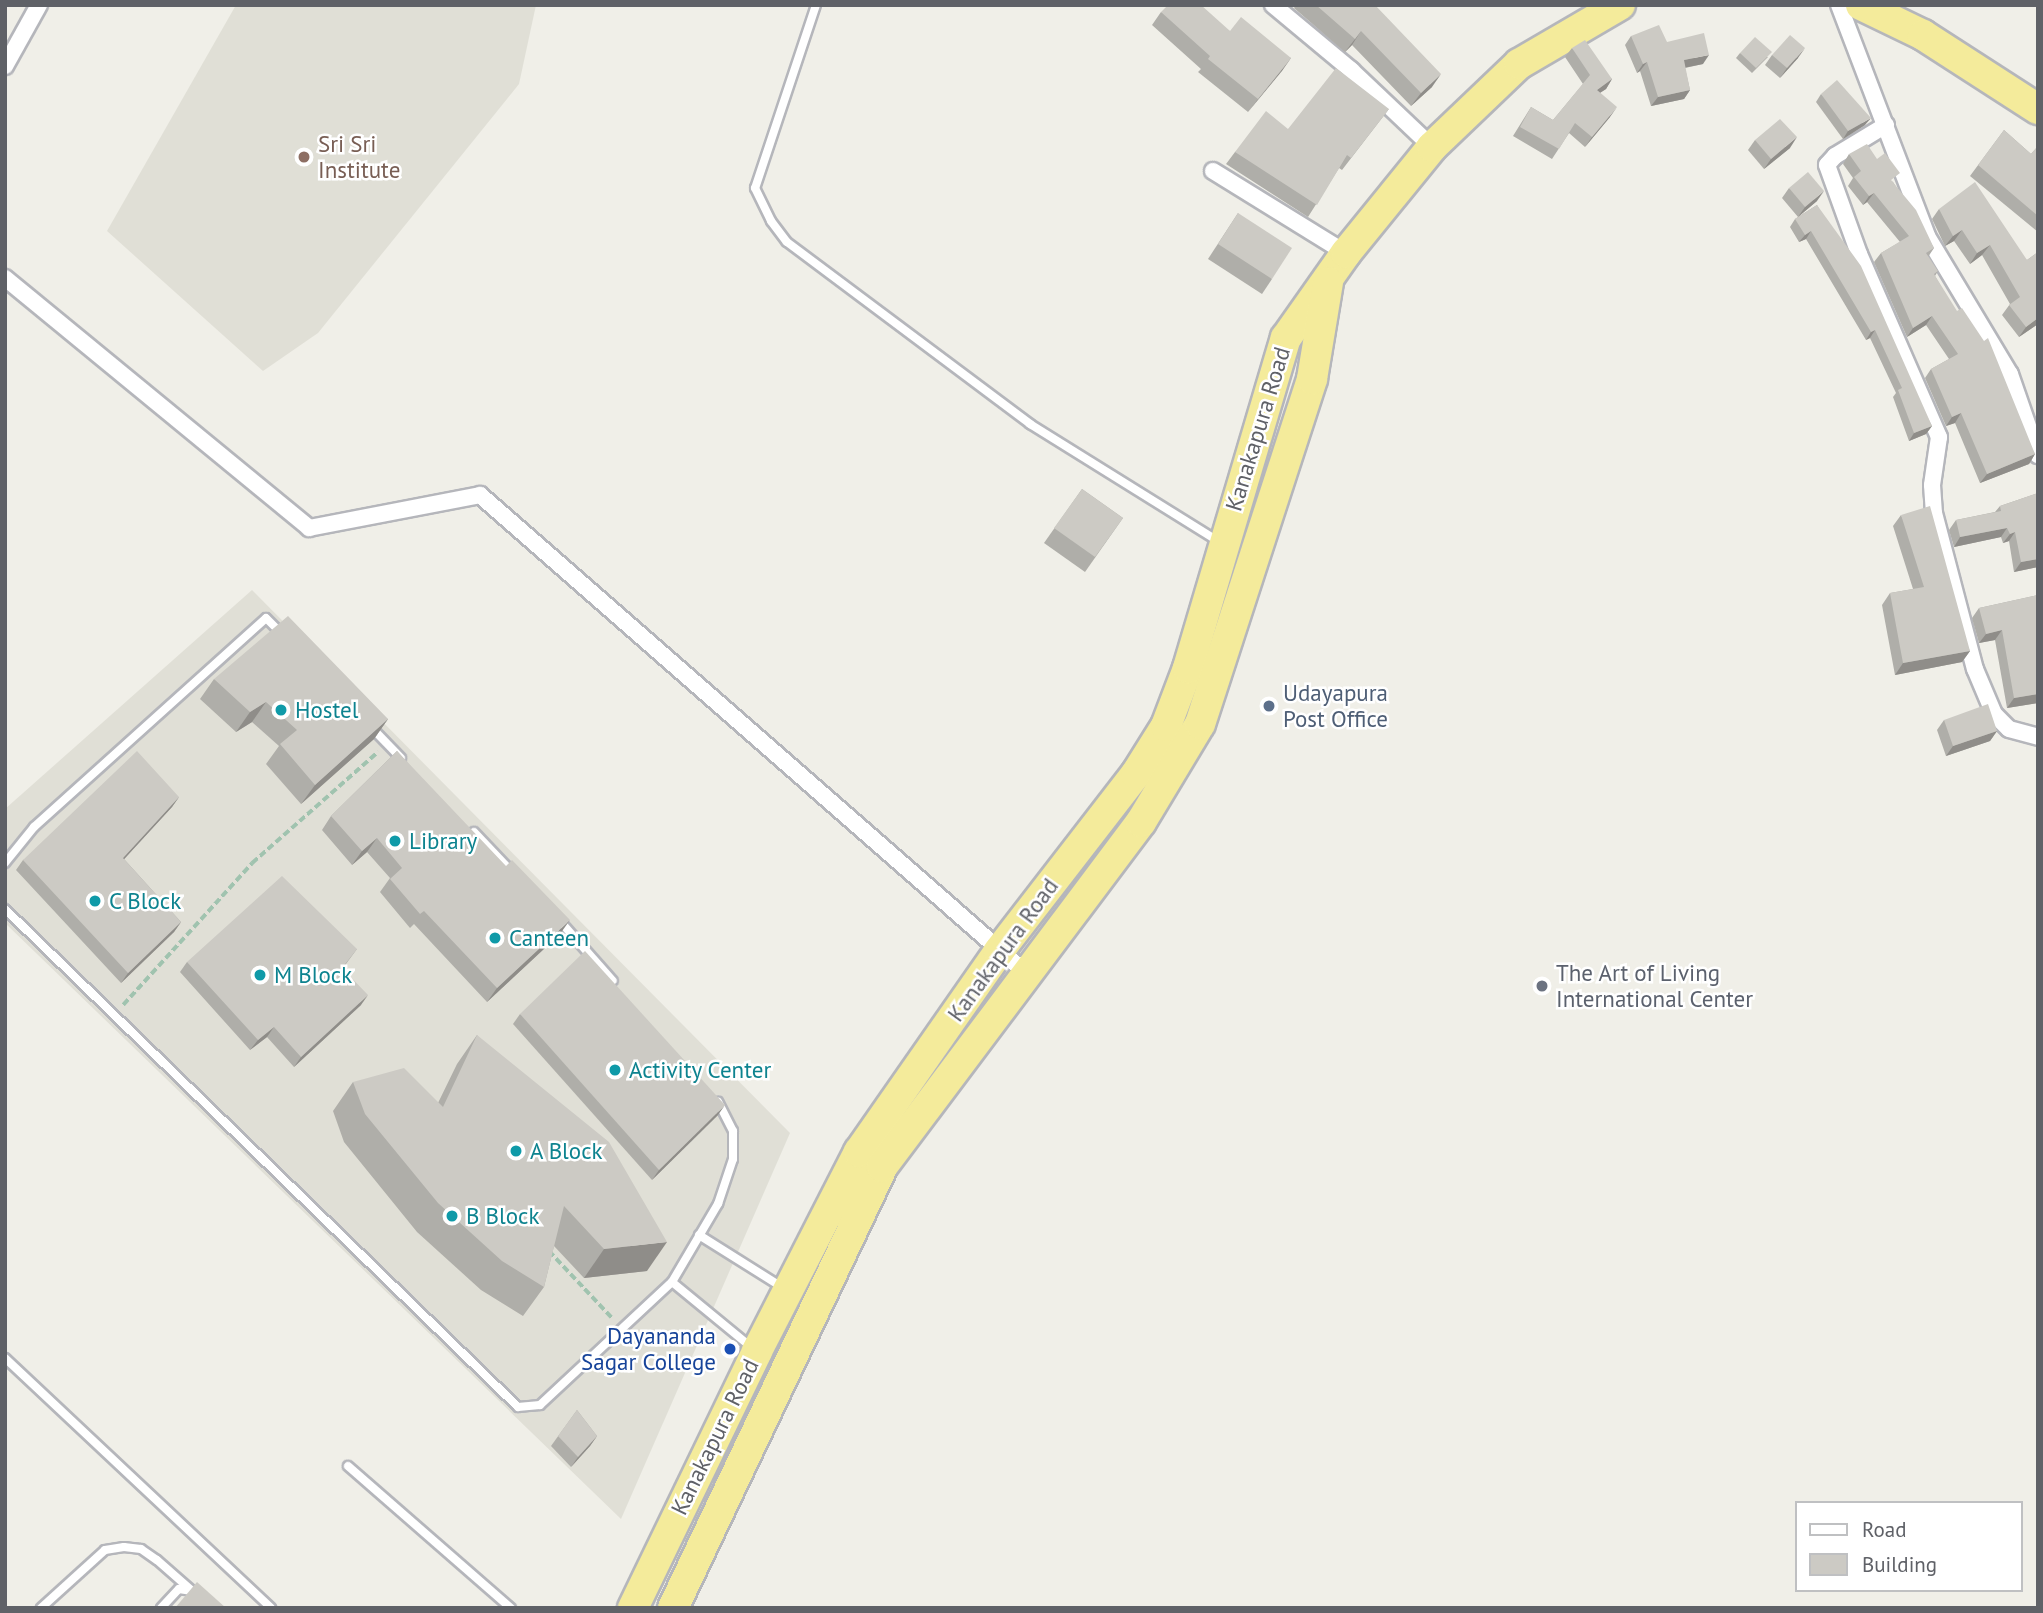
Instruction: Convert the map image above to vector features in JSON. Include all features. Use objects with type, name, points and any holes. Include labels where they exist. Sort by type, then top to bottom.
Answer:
[{"type":"highway","name":"Kanakapura Road","points":[[673,1608],[881,1167],[1169,783],[1200,724],[1202,672],[1224,545],[1286,338],[1346,253],[1432,147],[1519,64],[1620,5]]},
{"type":"highway","points":[[1861,5],[1923,35],[2038,109]]},
{"type":"highway","name":"Kanakapura Road","points":[[633,1608],[787,1290],[859,1152],[999,951],[1136,774],[1202,672],[1315,365],[1328,278]]},
{"type":"street","points":[[5,66],[39,5]]},
{"type":"street","points":[[1273,5],[1351,70],[1432,147]]},
{"type":"street","points":[[1839,5],[1927,236],[2010,374],[2038,455]]},
{"type":"street","points":[[1886,125],[1835,156],[1827,165],[1859,254],[1939,437],[1932,485],[1934,513],[1975,668],[1994,714],[2009,729],[2038,737]]},
{"type":"street","points":[[1213,172],[1346,253]]},
{"type":"street","points":[[5,278],[309,528],[480,495],[1025,972]]},
{"type":"lane","points":[[816,5],[755,188],[771,221],[787,242],[1030,424],[1224,545]]},
{"type":"lane","points":[[5,863],[34,827],[266,618],[294,647]]},
{"type":"lane","points":[[359,714],[406,762]]},
{"type":"lane","points":[[461,819],[524,884]]},
{"type":"lane","points":[[5,909],[518,1406],[540,1405],[671,1282],[718,1204],[733,1159],[733,1131],[724,1109],[706,1089]]},
{"type":"lane","points":[[549,910],[619,988]]},
{"type":"lane","points":[[699,1235],[787,1290]]},
{"type":"lane","points":[[671,1282],[757,1351]]},
{"type":"lane","points":[[5,1358],[271,1608]]},
{"type":"lane","points":[[348,1466],[511,1608]]},
{"type":"lane","points":[[41,1608],[106,1550],[124,1547],[141,1549],[204,1600]]},
{"type":"lane","points":[[161,1608],[179,1589],[190,1589]]},
{"type":"path","points":[[114,1014],[252,863],[387,743]]},
{"type":"path","points":[[545,1247],[622,1329]]},
{"type":"shaded area","name":"Sri Sri Institute","points":[[236,5],[536,5],[519,84],[318,333],[263,371],[107,231]]},
{"type":"shaded area","points":[[252,590],[790,1133],[621,1519],[5,923],[5,809]]},
{"type":"building","points":[[1168,5],[1201,5],[1230,31],[1241,17],[1291,58],[1258,99],[1208,59],[1210,56],[1161,12]]},
{"type":"building","points":[[1316,5],[1375,5],[1441,74],[1421,93],[1361,31],[1355,39]]},
{"type":"building","points":[[1659,25],[1667,42],[1704,33],[1709,55],[1684,60],[1690,90],[1658,97],[1647,62],[1643,64],[1631,36]]},
{"type":"building","points":[[1790,35],[1805,48],[1787,68],[1772,55]]},
{"type":"building","points":[[1755,37],[1772,52],[1756,68],[1740,53]]},
{"type":"building","points":[[1585,40],[1612,79],[1597,90],[1617,107],[1592,137],[1575,123],[1559,149],[1520,127],[1531,107],[1553,120],[1590,75],[1572,48]]},
{"type":"building","points":[[1336,68],[1389,109],[1351,158],[1347,155],[1317,205],[1235,152],[1266,111],[1288,129]]},
{"type":"building","points":[[1837,80],[1871,118],[1848,131],[1821,94]]},
{"type":"building","points":[[1780,119],[1797,137],[1771,159],[1755,140]]},
{"type":"building","points":[[2004,130],[2031,154],[2038,146],[2038,216],[1978,165]]},
{"type":"building","points":[[1867,144],[1877,159],[1885,153],[1900,173],[1891,180],[1916,210],[1934,248],[1926,253],[1938,271],[1934,274],[1957,311],[1962,308],[1984,341],[1988,338],[2035,454],[1987,474],[1961,413],[1952,417],[1931,369],[1958,354],[1932,316],[1913,328],[1881,253],[1909,236],[1874,193],[1869,196],[1854,177],[1861,171],[1849,154]]},
{"type":"building","points":[[1808,172],[1824,191],[1805,207],[1789,188]]},
{"type":"building","points":[[1975,182],[2027,260],[2038,252],[2038,318],[2026,327],[2009,305],[2020,297],[1990,245],[1977,253],[1962,230],[1953,236],[1939,209]]},
{"type":"building","points":[[1817,205],[1861,266],[1932,426],[1914,433],[1898,390],[1902,388],[1875,330],[1871,332],[1811,231],[1805,235],[1795,219]]},
{"type":"building","points":[[1238,213],[1292,248],[1272,279],[1218,244]]},
{"type":"building","points":[[1082,489],[1123,518],[1095,557],[1054,528]]},
{"type":"building","points":[[2038,493],[2038,559],[2021,562],[2015,532],[2010,534],[2007,528],[1960,537],[1956,520],[2001,511],[2000,506]]},
{"type":"building","points":[[1930,506],[1970,651],[1903,663],[1890,593],[1924,587],[1901,515]]},
{"type":"building","points":[[2038,595],[2038,694],[2014,698],[2002,630],[1986,634],[1979,608]]},
{"type":"building","name":"Hostel","points":[[288,616],[388,719],[315,785],[280,744],[297,730],[266,702],[250,712],[214,679]]},
{"type":"building","points":[[1988,704],[1997,731],[1953,746],[1944,720]]},
{"type":"building","name":"C Block","points":[[137,751],[179,797],[123,858],[181,922],[128,973],[23,860]]},
{"type":"building","points":[[397,751],[506,866],[512,860],[570,920],[497,988],[424,911],[420,914],[390,879],[402,868],[377,838],[362,851],[331,816]]},
{"type":"building","name":"M Block","points":[[282,876],[357,949],[342,968],[368,995],[301,1057],[274,1027],[258,1040],[187,962]]},
{"type":"building","name":"Activity Center","points":[[585,951],[725,1105],[659,1170],[520,1014]]},
{"type":"building","points":[[477,1035],[609,1142],[667,1242],[604,1249],[564,1206],[544,1287],[502,1261],[438,1203],[365,1114],[353,1082],[404,1068],[443,1107]]},
{"type":"building","points":[[577,1410],[597,1436],[578,1457],[558,1436]]},
{"type":"building","points":[[197,1582],[226,1608],[175,1608]]},
{"type":"place","name":"Sri Sri Institute","points":[[304,157]]},
{"type":"place","name":"Udayapura Post Office","points":[[1269,706]]},
{"type":"place","name":"Hostel","points":[[281,710]]},
{"type":"place","name":"Library","points":[[395,841]]},
{"type":"place","name":"C Block","points":[[95,901]]},
{"type":"place","name":"Canteen","points":[[495,938]]},
{"type":"place","name":"M Block","points":[[260,975]]},
{"type":"place","name":"The Art of Living International Center","points":[[1542,986]]},
{"type":"place","name":"Activity Center","points":[[615,1070]]},
{"type":"place","name":"A Block","points":[[516,1151]]},
{"type":"place","name":"B Block","points":[[452,1216]]},
{"type":"place","name":"Dayananda Sagar College","points":[[730,1349]]}]
